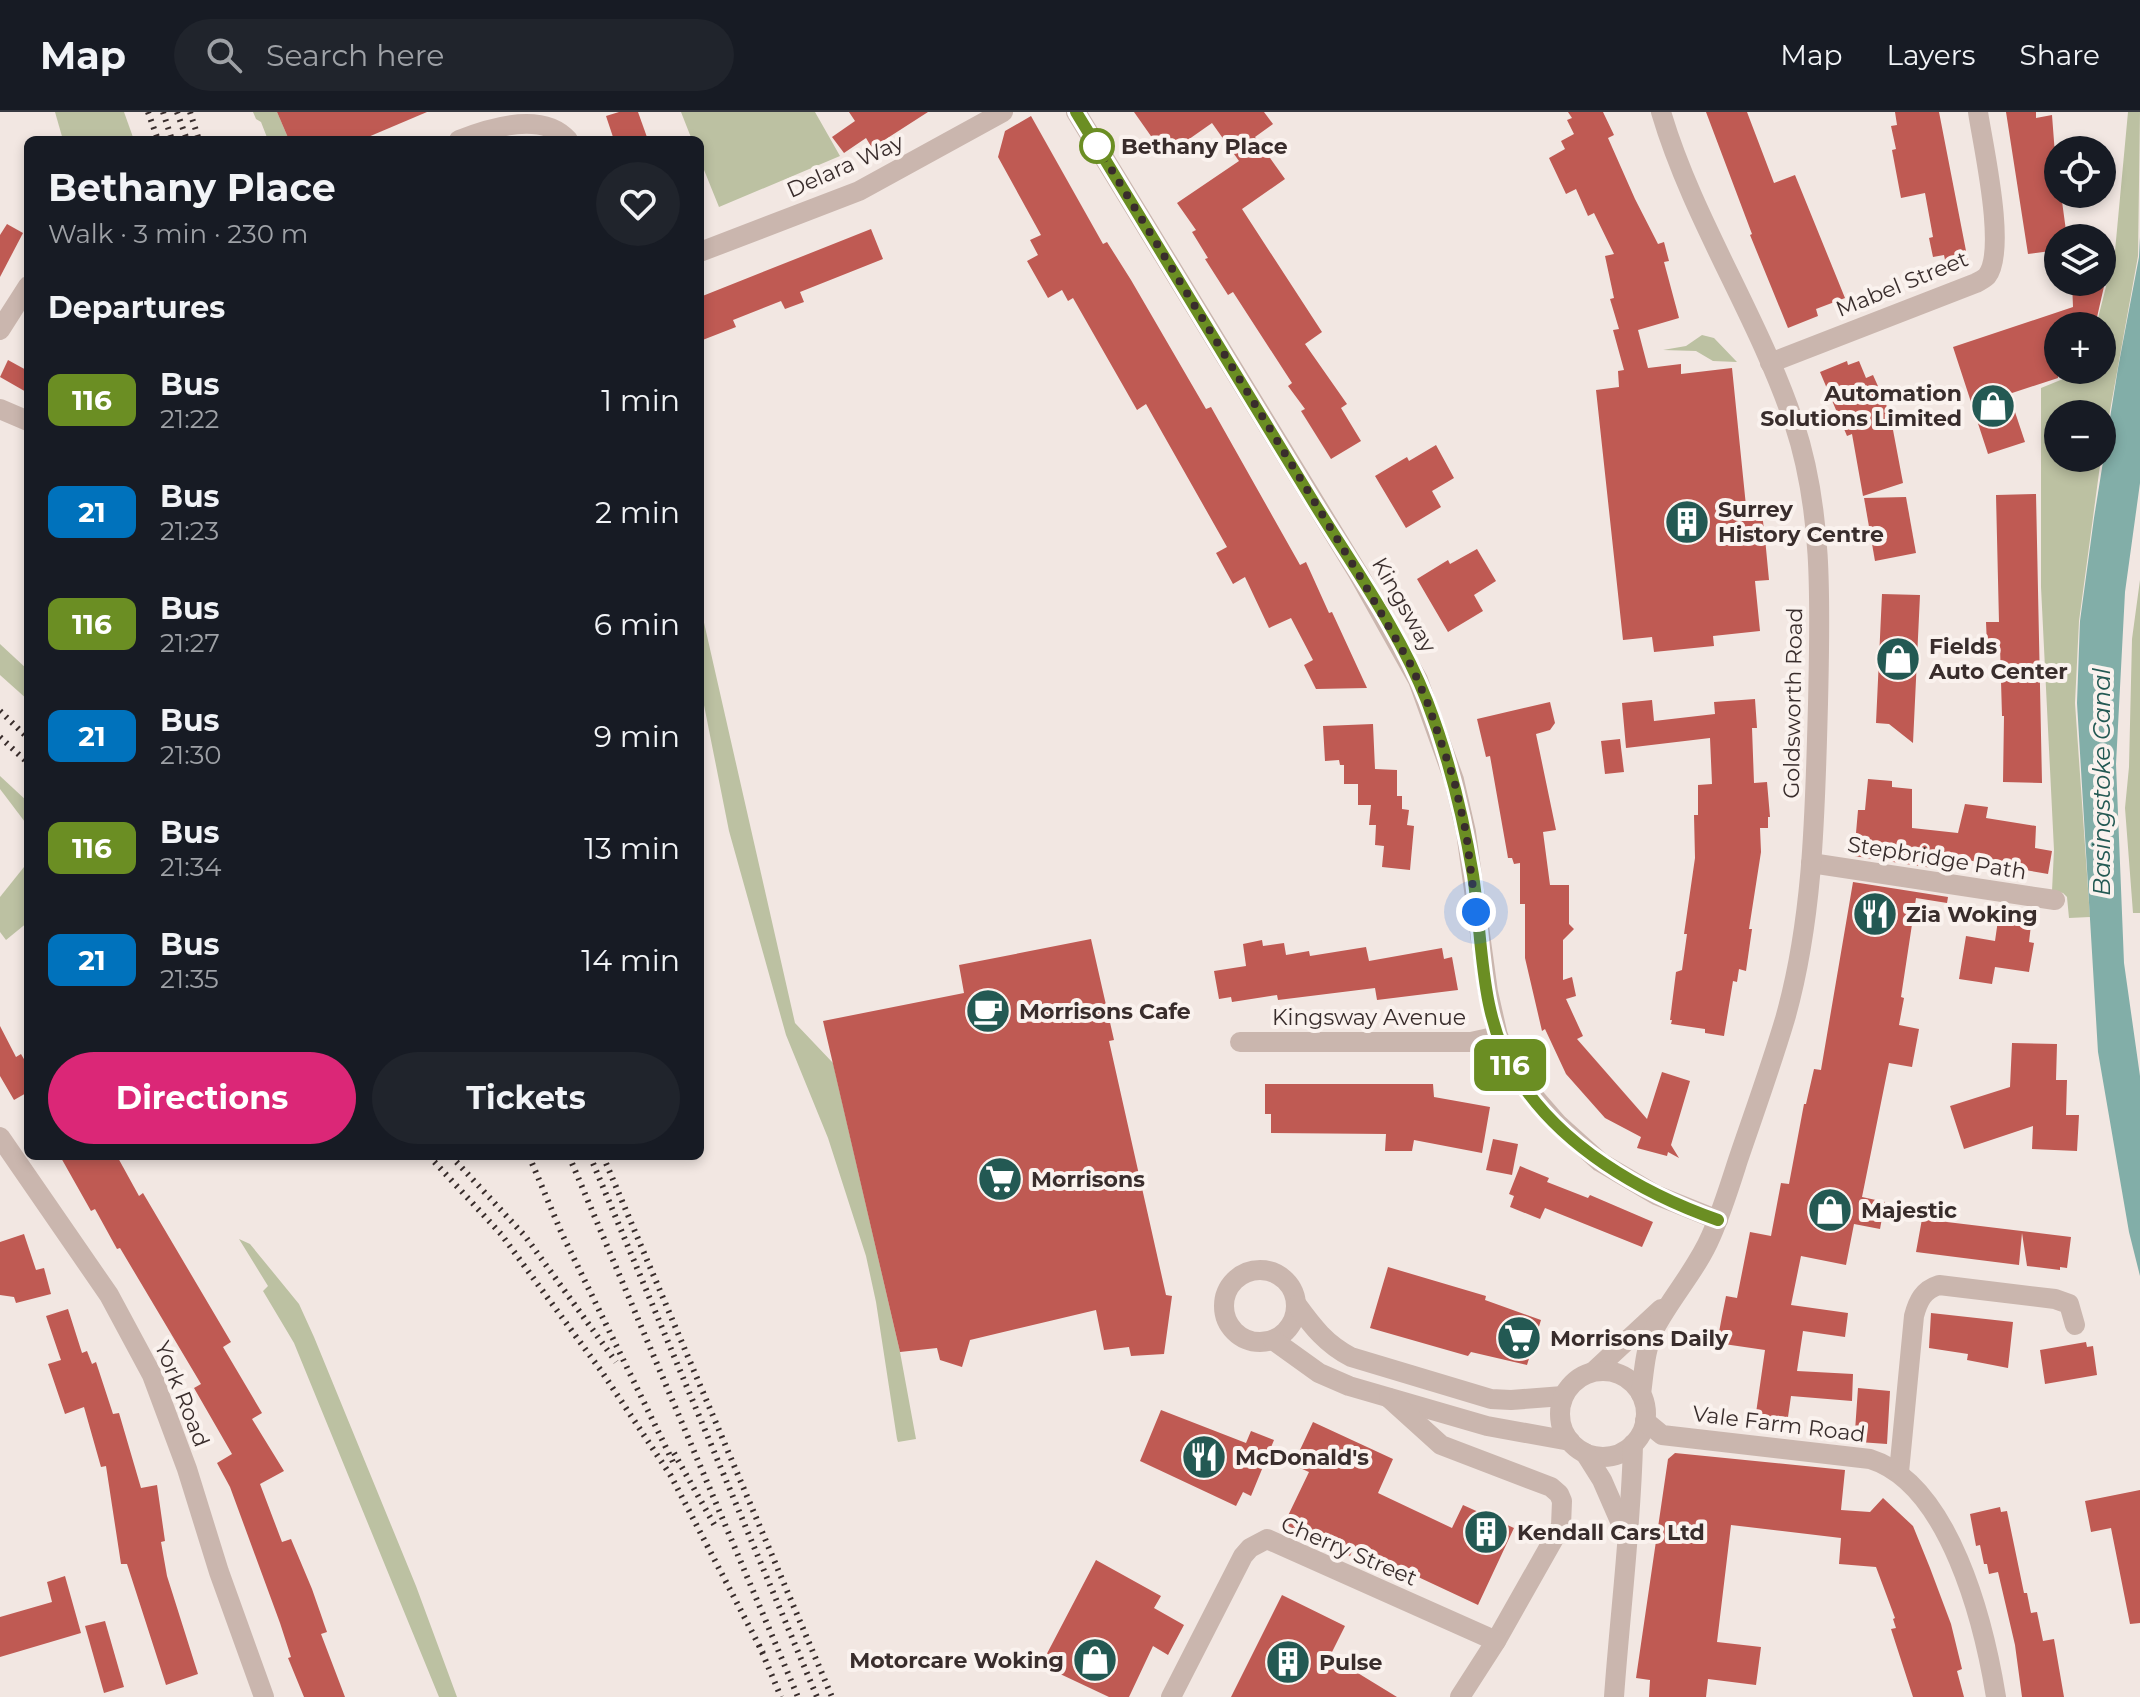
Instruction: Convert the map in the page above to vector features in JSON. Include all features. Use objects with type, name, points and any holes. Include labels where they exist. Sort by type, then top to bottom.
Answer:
[{"type":"street","name":"Delara Way","points":[[704,250],[879,181],[1003,112]]},
{"type":"street","name":"Kingsway","points":[[1076,112],[1358,573],[1418,680],[1445,750],[1462,813],[1485,975],[1498,1036],[1508,1061],[1526,1090],[1580,1145],[1625,1178],[1718,1220]]},
{"type":"street","name":"Goldsworth Road","points":[[1641,1394],[1647,1353],[1654,1331],[1702,1256],[1718,1220],[1789,1004],[1802,938],[1811,863],[1819,682],[1817,541],[1812,501],[1794,424],[1661,112]]},
{"type":"street","name":"Mabel Street","points":[[1770,363],[1976,283],[1986,276],[1993,261],[1995,225],[1978,112]]},
{"type":"street","points":[[470,136],[522,116],[542,118],[566,126]]},
{"type":"street","points":[[0,330],[24,292]]},
{"type":"street","points":[[0,409],[24,419]]},
{"type":"street","name":"Stepbridge Path","points":[[1811,863],[2055,900]]},
{"type":"street","name":"Kingsway Avenue","points":[[1240,1042],[1471,1042],[1498,1036]]},
{"type":"street","name":"York Road","points":[[0,1137],[109,1295],[152,1375],[264,1697]]},
{"type":"street","points":[[1297,1305],[1293,1323],[1285,1333],[1273,1340],[1260,1342],[1245,1339],[1230,1326],[1224,1305],[1232,1284],[1241,1275],[1267,1270],[1281,1276],[1290,1285],[1297,1305],[1331,1347],[1351,1357],[1491,1399],[1563,1396]]},
{"type":"street","points":[[1899,1472],[1914,1316],[1917,1304],[1927,1290],[1939,1285],[2055,1299],[2069,1304],[2075,1325]]},
{"type":"street","name":"Goldsworth Road","points":[[1594,1371],[1673,1298]]},
{"type":"street","points":[[1273,1340],[1319,1373],[1389,1398],[1577,1447],[1599,1457],[1612,1456],[1633,1444]]},
{"type":"street","points":[[1614,1697],[1632,1507],[1633,1444],[1645,1421],[1645,1407],[1641,1394],[1621,1375],[1594,1371],[1581,1376],[1563,1396],[1560,1422],[1602,1480],[1627,1538]]},
{"type":"street","points":[[1389,1398],[1441,1445],[1551,1487],[1562,1501],[1561,1526],[1496,1641],[1460,1697]]},
{"type":"street","name":"Vale Farm Road","points":[[1645,1421],[1662,1435],[1870,1459],[1899,1472],[1931,1508],[1947,1533],[1980,1624],[1996,1697]]},
{"type":"street","name":"Cherry Street","points":[[1171,1697],[1243,1556],[1250,1548],[1267,1539],[1496,1641]]},
{"type":"green space","points":[[55,112],[124,112],[133,136],[62,136]]},
{"type":"green space","points":[[253,112],[277,112],[287,136],[266,136],[261,122]]},
{"type":"green space","points":[[681,112],[815,112],[840,156],[719,207],[704,170],[704,136],[690,136]]},
{"type":"green space","points":[[2128,112],[2140,112],[2138,256],[2116,378],[2116,312],[2100,312],[2104,296],[2116,296],[2116,240]]},
{"type":"green space","points":[[1702,335],[1714,338],[1737,362],[1713,361],[1696,351],[1663,350],[1686,346]]},
{"type":"green space","points":[[2051,384],[2115,384],[2112,400],[2044,400],[2044,472],[2099,472],[2079,621],[2075,703],[2090,917],[2069,918],[2067,897],[2052,891],[2054,850],[2041,587],[2041,388]]},
{"type":"green space","points":[[2140,580],[2140,913],[2133,913],[2125,808],[2132,639]]},
{"type":"green space","points":[[704,623],[795,1023],[833,1063],[900,1352],[916,1439],[898,1442],[897,1439],[866,1256],[828,1138],[786,1035],[729,831],[704,705]]},
{"type":"green space","points":[[0,644],[24,666],[24,696],[0,675]]},
{"type":"green space","points":[[0,776],[24,798],[24,821],[0,789]]},
{"type":"green space","points":[[24,867],[24,925],[6,940],[0,932],[0,897]]},
{"type":"green space","points":[[239,1239],[250,1244],[299,1304],[416,1586],[457,1697],[439,1697],[294,1343],[263,1291],[268,1286]]},
{"type":"water","name":"Basingstoke Canal","points":[[2140,237],[2140,483],[2125,592],[2116,764],[2124,963],[2140,1076],[2140,1276],[2129,1232],[2098,1052],[2077,703],[2080,621],[2094,518],[2101,472],[2116,472],[2116,400],[2113,400]]},
{"type":"building","points":[[277,112],[427,112],[370,136],[287,136]]},
{"type":"building","points":[[638,112],[647,136],[613,136],[606,116]]},
{"type":"building","points":[[849,112],[928,112],[872,148],[866,138],[844,153],[832,137],[855,121]]},
{"type":"building","points":[[1134,112],[1264,112],[1273,124],[1255,137],[1285,179],[1242,209],[1322,332],[1305,344],[1347,404],[1341,408],[1361,441],[1331,459],[1301,411],[1305,409],[1288,386],[1292,383],[1233,292],[1228,295],[1205,259],[1208,258],[1192,232],[1196,230],[1177,203],[1239,161],[1212,123],[1165,156]]},
{"type":"building","name":"Surrey History Centre","points":[[1568,112],[1603,112],[1614,135],[1608,138],[1635,199],[1658,244],[1664,242],[1669,261],[1664,262],[1679,318],[1638,330],[1648,368],[1681,364],[1681,374],[1732,368],[1746,506],[1761,505],[1769,580],[1755,581],[1760,631],[1713,636],[1714,646],[1654,652],[1652,637],[1623,640],[1596,390],[1619,387],[1618,371],[1624,370],[1613,330],[1619,329],[1610,299],[1614,298],[1605,256],[1614,254],[1594,213],[1588,216],[1576,189],[1566,194],[1549,158],[1565,149],[1561,141],[1574,134],[1567,120],[1572,118]]},
{"type":"building","points":[[1706,112],[1747,112],[1774,183],[1795,175],[1845,298],[1816,309],[1818,316],[1788,328],[1750,235]]},
{"type":"building","points":[[1895,112],[1939,112],[1968,261],[1946,265],[1944,255],[1933,257],[1929,238],[1933,237],[1925,193],[1901,198],[1892,150],[1896,149],[1891,126],[1897,125]]},
{"type":"building","points":[[2006,112],[2036,112],[2036,118],[2052,115],[2054,136],[2044,136],[2044,208],[2063,208],[2065,224],[2044,224],[2044,252],[2028,254]]},
{"type":"building","points":[[1031,116],[1103,244],[1107,242],[1131,280],[1206,409],[1211,407],[1300,565],[1306,562],[1367,688],[1316,689],[1304,665],[1313,660],[1291,618],[1269,628],[1245,577],[1233,584],[1216,553],[1227,547],[1146,404],[1137,410],[1073,298],[1068,301],[1062,290],[1048,298],[1027,261],[1038,255],[1030,240],[1041,235],[998,157],[1005,131]]},
{"type":"building","points":[[7,224],[23,233],[0,277],[0,235]]},
{"type":"building","points":[[871,229],[883,259],[800,292],[804,302],[785,309],[781,301],[733,320],[736,327],[704,339],[704,295]]},
{"type":"building","name":"Automation Solutions Limited","points":[[2073,296],[2102,296],[2098,312],[2058,312],[2073,307]]},
{"type":"building","name":"Automation Solutions Limited","points":[[2044,317],[2044,383],[2009,394],[2025,442],[1988,454],[1953,347]]},
{"type":"building","points":[[8,360],[24,369],[24,391],[0,377]]},
{"type":"building","points":[[1847,361],[1848,365],[1859,361],[1866,378],[1873,375],[1890,414],[1903,483],[1863,496],[1852,434],[1847,436],[1820,372]]},
{"type":"building","points":[[1436,445],[1454,478],[1432,491],[1441,507],[1406,528],[1375,476],[1407,457],[1409,461]]},
{"type":"building","points":[[2036,494],[2042,783],[2003,782],[2004,716],[2000,646],[1987,646],[1986,622],[1999,622],[1996,495]]},
{"type":"building","points":[[1906,497],[1916,553],[1875,561],[1864,498]]},
{"type":"building","points":[[1477,549],[1496,581],[1474,595],[1483,611],[1448,632],[1417,579],[1448,560],[1450,564]]},
{"type":"building","name":"Fields Auto Center","points":[[1882,594],[1920,595],[1913,743],[1889,724],[1876,723]]},
{"type":"building","points":[[1755,699],[1757,728],[1752,728],[1754,783],[1767,782],[1770,817],[1768,828],[1760,828],[1761,852],[1746,971],[1739,969],[1737,982],[1733,981],[1724,1036],[1705,1033],[1705,1029],[1671,1024],[1670,1020],[1676,972],[1682,970],[1687,934],[1684,934],[1695,858],[1694,815],[1698,815],[1698,785],[1712,784],[1710,738],[1626,748],[1622,703],[1652,700],[1654,721],[1715,714],[1714,702]]},
{"type":"building","points":[[1550,702],[1555,723],[1550,730],[1536,734],[1556,830],[1543,832],[1550,885],[1569,885],[1569,924],[1574,929],[1563,940],[1563,980],[1572,977],[1576,996],[1566,999],[1583,1036],[1577,1039],[1647,1119],[1662,1072],[1690,1081],[1671,1145],[1679,1158],[1668,1152],[1667,1156],[1637,1148],[1641,1137],[1605,1118],[1566,1074],[1545,1029],[1542,1031],[1525,958],[1525,904],[1520,904],[1520,863],[1514,864],[1512,858],[1508,858],[1490,756],[1486,757],[1477,719]]},
{"type":"building","points":[[1373,724],[1375,769],[1397,770],[1397,796],[1402,796],[1402,809],[1409,810],[1407,825],[1414,826],[1410,870],[1382,867],[1384,846],[1375,845],[1376,825],[1369,825],[1371,805],[1358,805],[1358,784],[1344,784],[1344,765],[1340,765],[1339,760],[1325,761],[1323,726]]},
{"type":"building","points":[[1620,739],[1624,772],[1605,774],[1601,741]]},
{"type":"building","points":[[1868,779],[1892,781],[1892,787],[1912,789],[1912,828],[1958,833],[1965,804],[1988,807],[1986,818],[2036,826],[2035,848],[2052,851],[2048,874],[1955,858],[1952,871],[1854,856],[1858,810],[1865,810]]},
{"type":"building","points":[[1853,882],[1948,897],[1947,903],[1916,898],[1899,1025],[1919,1029],[1912,1067],[1889,1063],[1862,1197],[1885,1202],[1880,1229],[1854,1224],[1846,1265],[1801,1256],[1791,1305],[1848,1313],[1845,1337],[1803,1331],[1797,1371],[1853,1374],[1852,1401],[1791,1396],[1787,1424],[1755,1420],[1765,1350],[1717,1343],[1726,1296],[1737,1298],[1750,1232],[1771,1236],[1781,1183],[1789,1184],[1804,1104],[1814,1069],[1821,1070]]},
{"type":"building","points":[[1998,920],[2031,925],[2029,942],[2034,943],[2029,972],[1995,967],[1992,984],[1959,979],[1966,936],[1995,941]]},
{"type":"building","name":"Morrisons","points":[[1091,939],[1114,1040],[1109,1041],[1166,1295],[1172,1296],[1164,1354],[1131,1356],[1129,1347],[1104,1350],[1096,1310],[970,1340],[962,1367],[940,1360],[937,1348],[900,1352],[823,1021],[964,993],[959,965]]},
{"type":"building","points":[[1262,940],[1263,946],[1284,943],[1286,955],[1309,951],[1310,956],[1366,947],[1369,961],[1442,948],[1444,959],[1452,957],[1458,990],[1377,1000],[1375,988],[1278,1000],[1277,995],[1232,1002],[1231,997],[1219,999],[1214,971],[1246,966],[1243,944]]},
{"type":"building","points":[[0,1026],[16,1057],[21,1054],[24,1059],[24,1094],[14,1100],[0,1076]]},
{"type":"building","points":[[2012,1043],[2057,1044],[2056,1080],[2067,1080],[2066,1115],[2079,1115],[2077,1151],[2032,1149],[2033,1126],[1964,1149],[1950,1106],[2010,1087]]},
{"type":"building","points":[[1265,1084],[1433,1084],[1434,1097],[1490,1107],[1482,1153],[1414,1140],[1412,1151],[1385,1151],[1386,1134],[1271,1133],[1271,1114],[1265,1114]]},
{"type":"building","points":[[1493,1139],[1518,1144],[1512,1175],[1486,1170]]},
{"type":"building","points":[[62,1160],[119,1160],[139,1196],[143,1193],[231,1342],[223,1347],[262,1413],[252,1419],[284,1471],[260,1484],[282,1542],[291,1539],[312,1589],[327,1632],[321,1634],[345,1697],[304,1697],[230,1487],[217,1463],[232,1454],[194,1388],[201,1384],[120,1248],[117,1249],[95,1209],[91,1211]]},
{"type":"building","points":[[1520,1166],[1549,1178],[1547,1182],[1588,1198],[1590,1195],[1653,1222],[1642,1247],[1545,1208],[1540,1219],[1510,1207],[1514,1196],[1509,1194]]},
{"type":"building","points":[[1922,1219],[2071,1237],[2067,1268],[2027,1266],[2022,1233],[2019,1265],[1916,1252]]},
{"type":"building","points":[[24,1234],[36,1270],[44,1268],[51,1294],[16,1303],[14,1297],[0,1295],[0,1242]]},
{"type":"building","points":[[1388,1267],[1486,1296],[1485,1300],[1541,1320],[1527,1365],[1471,1352],[1468,1356],[1370,1328]]},
{"type":"building","points":[[68,1309],[82,1353],[87,1351],[92,1364],[96,1362],[113,1414],[119,1413],[141,1488],[157,1485],[167,1576],[198,1674],[166,1685],[127,1564],[121,1564],[106,1466],[101,1467],[84,1407],[65,1414],[48,1364],[61,1360],[46,1316]]},
{"type":"building","points":[[1931,1313],[2013,1322],[2008,1368],[1967,1360],[1968,1354],[1929,1348]]},
{"type":"building","points":[[2086,1342],[2087,1347],[2093,1346],[2097,1375],[2045,1384],[2040,1350]]},
{"type":"building","points":[[1858,1388],[1890,1391],[1887,1444],[1859,1442],[1860,1431],[1855,1431]]},
{"type":"building","name":"McDonald's","points":[[1161,1410],[1246,1443],[1251,1431],[1274,1440],[1251,1496],[1243,1492],[1236,1506],[1140,1461]]},
{"type":"building","points":[[1313,1422],[1393,1459],[1378,1493],[1452,1528],[1463,1505],[1514,1528],[1478,1605],[1354,1547],[1350,1556],[1284,1524],[1309,1472],[1293,1465]]},
{"type":"building","points":[[1675,1453],[1845,1470],[1841,1510],[1870,1512],[1883,1498],[1913,1526],[1951,1624],[1962,1669],[1957,1671],[1964,1697],[1913,1697],[1891,1629],[1896,1628],[1895,1618],[1876,1567],[1839,1564],[1841,1538],[1731,1525],[1717,1642],[1761,1647],[1756,1685],[1708,1679],[1706,1697],[1649,1697],[1650,1680],[1636,1678],[1668,1459]]},
{"type":"building","points":[[2140,1490],[2140,1623],[2130,1624],[2111,1528],[2091,1532],[2085,1501]]},
{"type":"building","points":[[2000,1507],[2001,1512],[2007,1511],[2031,1613],[2037,1612],[2043,1641],[2054,1639],[2064,1697],[2022,1697],[2015,1645],[1998,1572],[1989,1574],[1987,1564],[1984,1564],[1980,1545],[1976,1546],[1970,1514]]},
{"type":"building","points":[[1096,1560],[1161,1596],[1154,1608],[1184,1625],[1168,1655],[1153,1646],[1129,1697],[1109,1697],[1041,1665]]},
{"type":"building","points":[[65,1576],[81,1633],[0,1657],[0,1617],[52,1602],[47,1582]]},
{"type":"building","name":"Pulse","points":[[1282,1595],[1345,1626],[1330,1656],[1397,1697],[1231,1697]]},
{"type":"building","points":[[105,1621],[124,1687],[104,1693],[85,1626]]},
{"type":"railway","points":[[148,112],[157,136]]},
{"type":"railway","points":[[163,112],[171,136]]},
{"type":"railway","points":[[177,112],[186,136]]},
{"type":"railway","points":[[190,112],[198,136]]},
{"type":"railway","points":[[0,711],[24,734]]},
{"type":"railway","points":[[0,737],[24,759]]},
{"type":"railway","points":[[433,1160],[501,1234],[602,1372],[671,1476],[763,1653]]},
{"type":"railway","points":[[455,1160],[525,1236],[616,1362]]},
{"type":"railway","points":[[531,1160],[562,1234],[674,1464]]},
{"type":"railway","points":[[571,1160],[798,1697]]},
{"type":"railway","points":[[592,1160],[817,1697]]},
{"type":"railway","points":[[605,1160],[832,1697]]},
{"type":"railway","points":[[674,1453],[715,1526]]},
{"type":"railway","points":[[759,1645],[781,1697]]},
{"type":"bus line","name":"116","points":[[1076,112],[1358,573],[1418,680],[1454,780],[1466,832],[1488,992],[1498,1036],[1517,1077],[1540,1106],[1600,1162],[1656,1195],[1718,1220]]},
{"type":"place","name":"Bethany Place","points":[[1097,146]]},
{"type":"place","name":"Automation Solutions Limited","points":[[1993,406]]},
{"type":"place","name":"Surrey History Centre","points":[[1687,522]]},
{"type":"place","name":"Fields Auto Center","points":[[1898,659]]},
{"type":"place","name":"Zia Woking","points":[[1875,914]]},
{"type":"place","name":"Morrisons Cafe","points":[[988,1011]]},
{"type":"place","name":"Morrisons","points":[[1000,1179]]},
{"type":"place","name":"Majestic","points":[[1830,1210]]},
{"type":"place","name":"Morrisons Daily","points":[[1519,1338]]},
{"type":"place","name":"McDonald's","points":[[1204,1457]]},
{"type":"place","name":"Kendall Cars Ltd","points":[[1486,1532]]},
{"type":"place","name":"Motorcare Woking","points":[[1095,1660]]},
{"type":"place","name":"Pulse","points":[[1288,1662]]},
{"type":"route","points":[[1097,146],[1358,573],[1412,667],[1454,780],[1466,832],[1476,912]]}]
